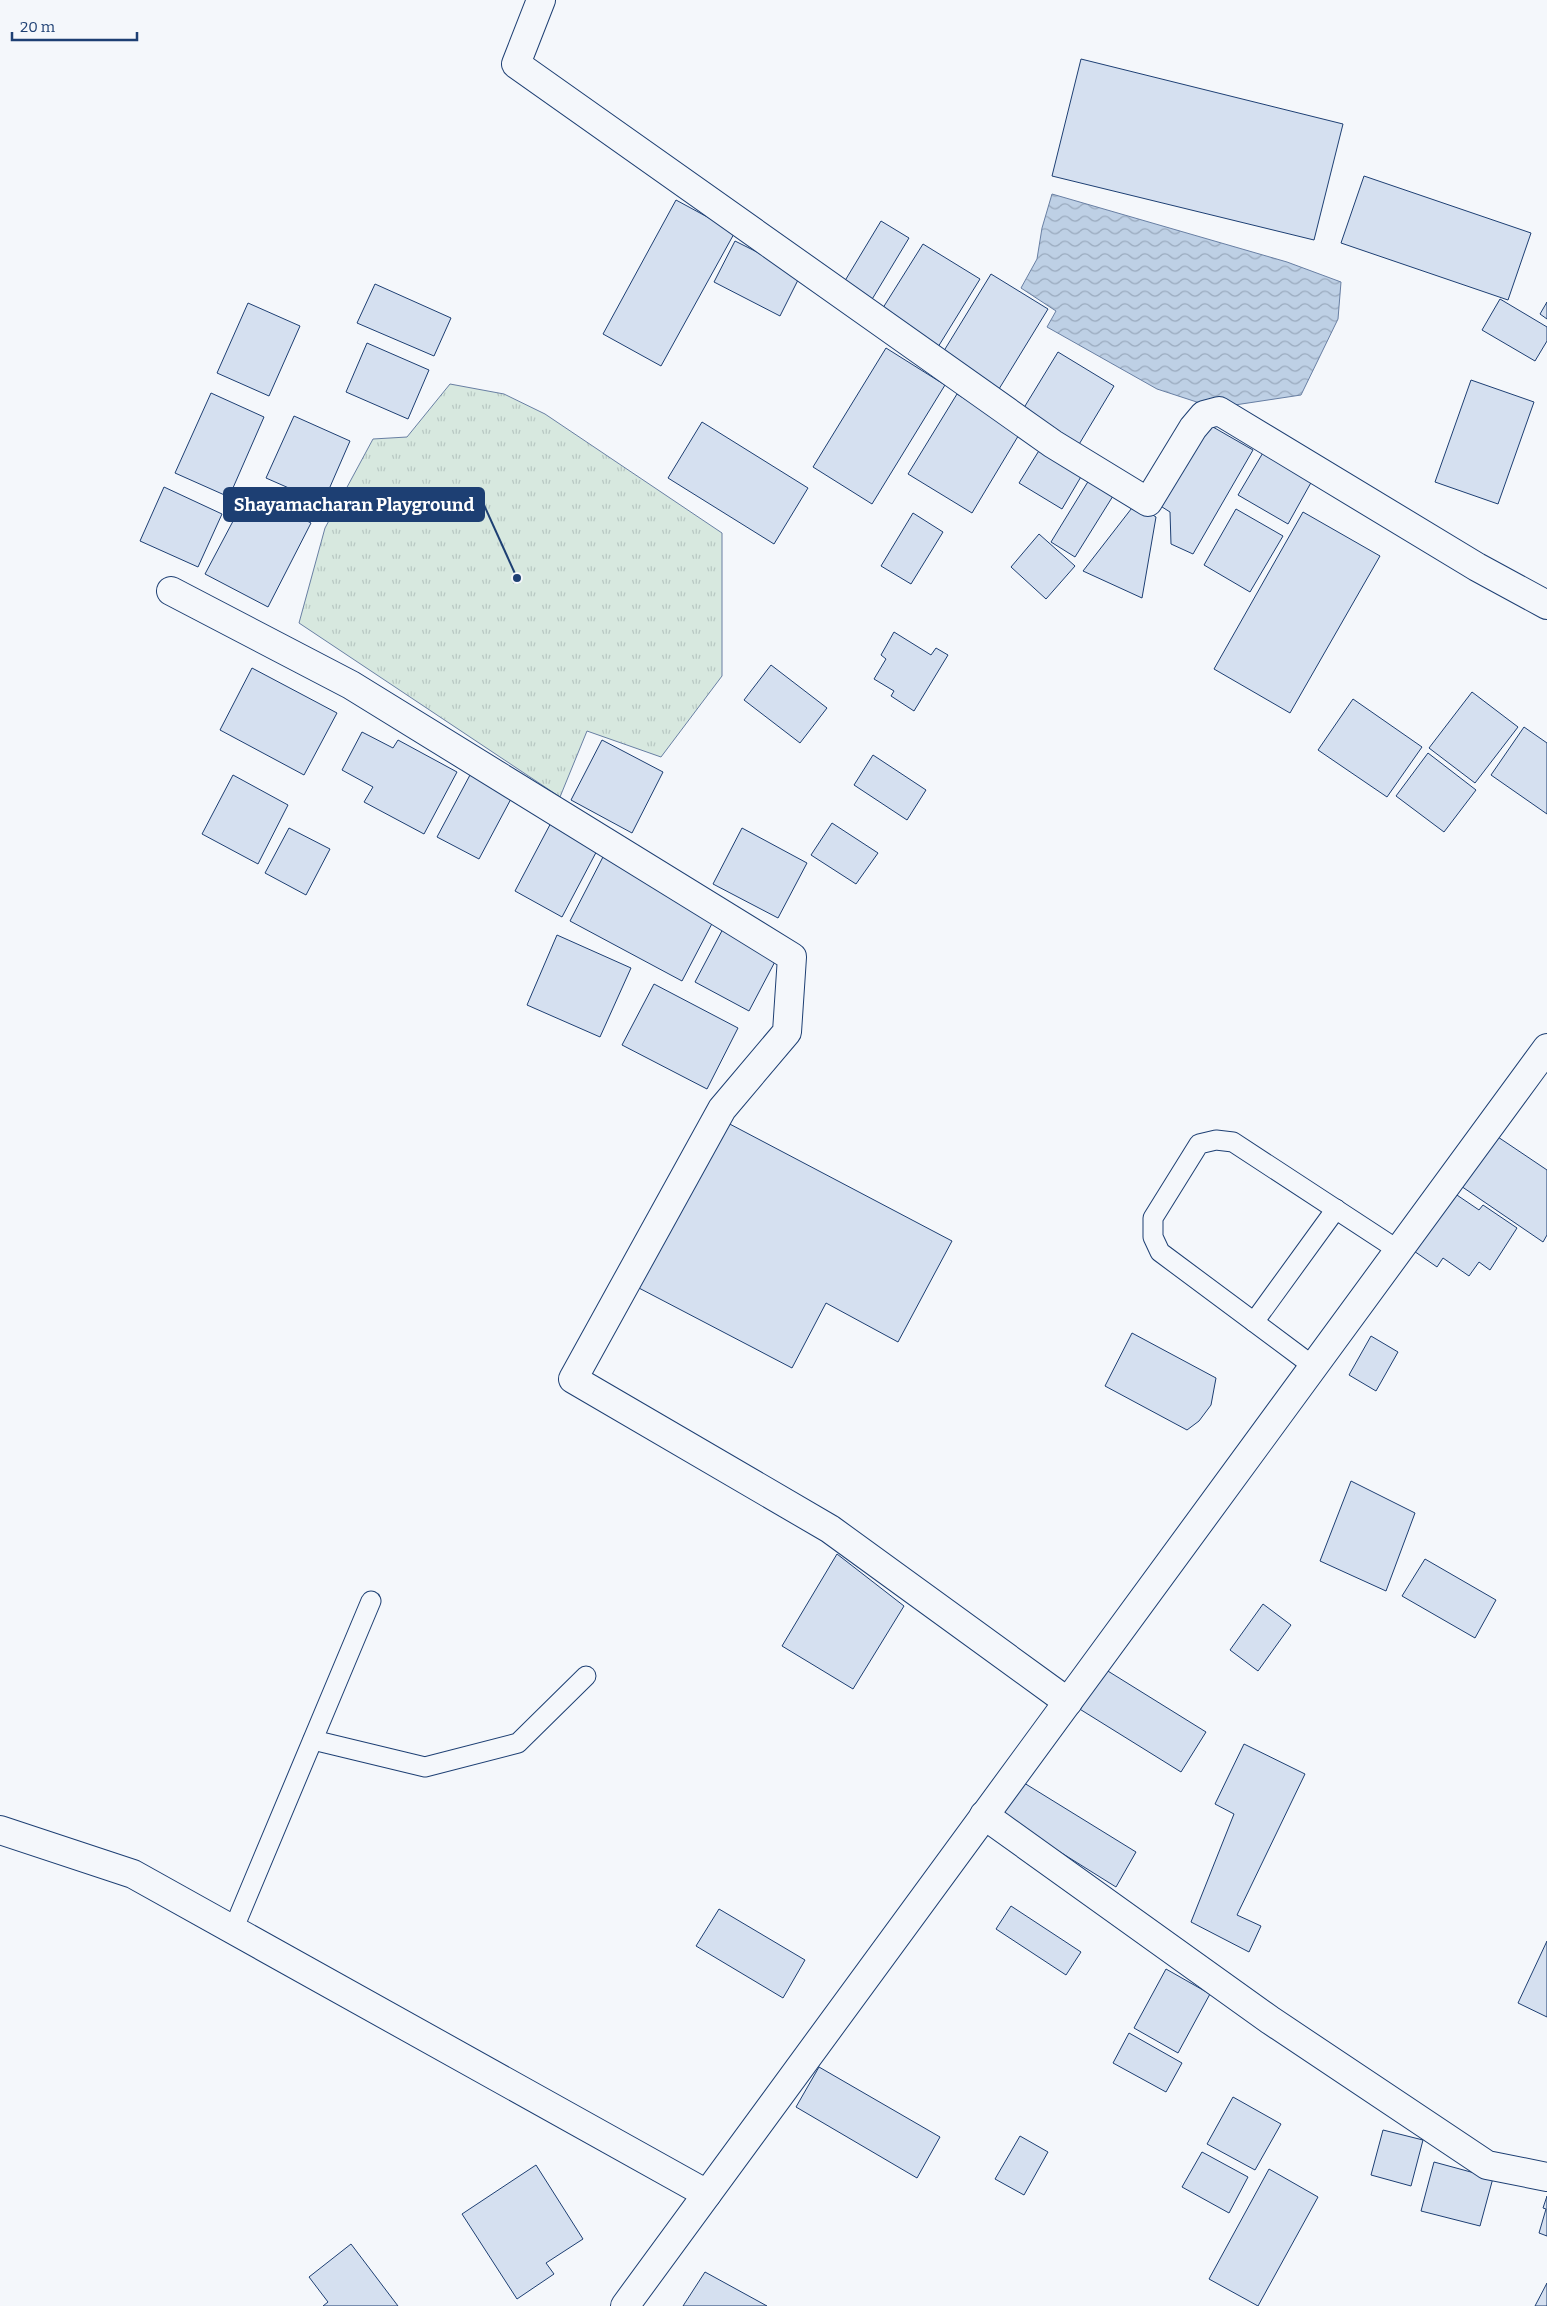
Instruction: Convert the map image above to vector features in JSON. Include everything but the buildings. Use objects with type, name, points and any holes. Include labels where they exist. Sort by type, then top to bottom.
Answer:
[{"type":"street","points":[[541,0],[516,64],[1053,444],[1148,502],[1193,428],[1204,415],[1219,411],[1477,567],[1547,605]]},
{"type":"street","points":[[171,591],[351,685],[792,957],[787,1032],[722,1109],[573,1379],[830,1529],[1068,1702]]},
{"type":"street","points":[[625,2306],[1547,1048]]},
{"type":"street","points":[[984,1815],[1270,2020],[1487,2165],[1547,2176]]},
{"type":"street","points":[[0,1830],[133,1874],[708,2194]]},
{"type":"lane","points":[[1313,1366],[1160,1252],[1153,1237],[1152,1218],[1199,1144],[1216,1140],[1233,1142],[1398,1250]]},
{"type":"lane","points":[[1254,1322],[1336,1209]]},
{"type":"lane","points":[[234,1930],[371,1601]]},
{"type":"lane","points":[[313,1740],[425,1767],[518,1743],[586,1676]]},
{"type":"green space","points":[[450,384],[504,394],[545,414],[722,533],[722,676],[661,757],[587,731],[560,797],[299,623],[325,528],[373,439],[407,437]]},
{"type":"water","points":[[1052,194],[1287,262],[1341,282],[1338,319],[1301,395],[1215,408],[1157,389],[1047,327],[1056,311],[1021,288],[1037,259],[1042,228]]},
{"type":"place","name":"Shayamacharan Playground","points":[[517,578]]}]
